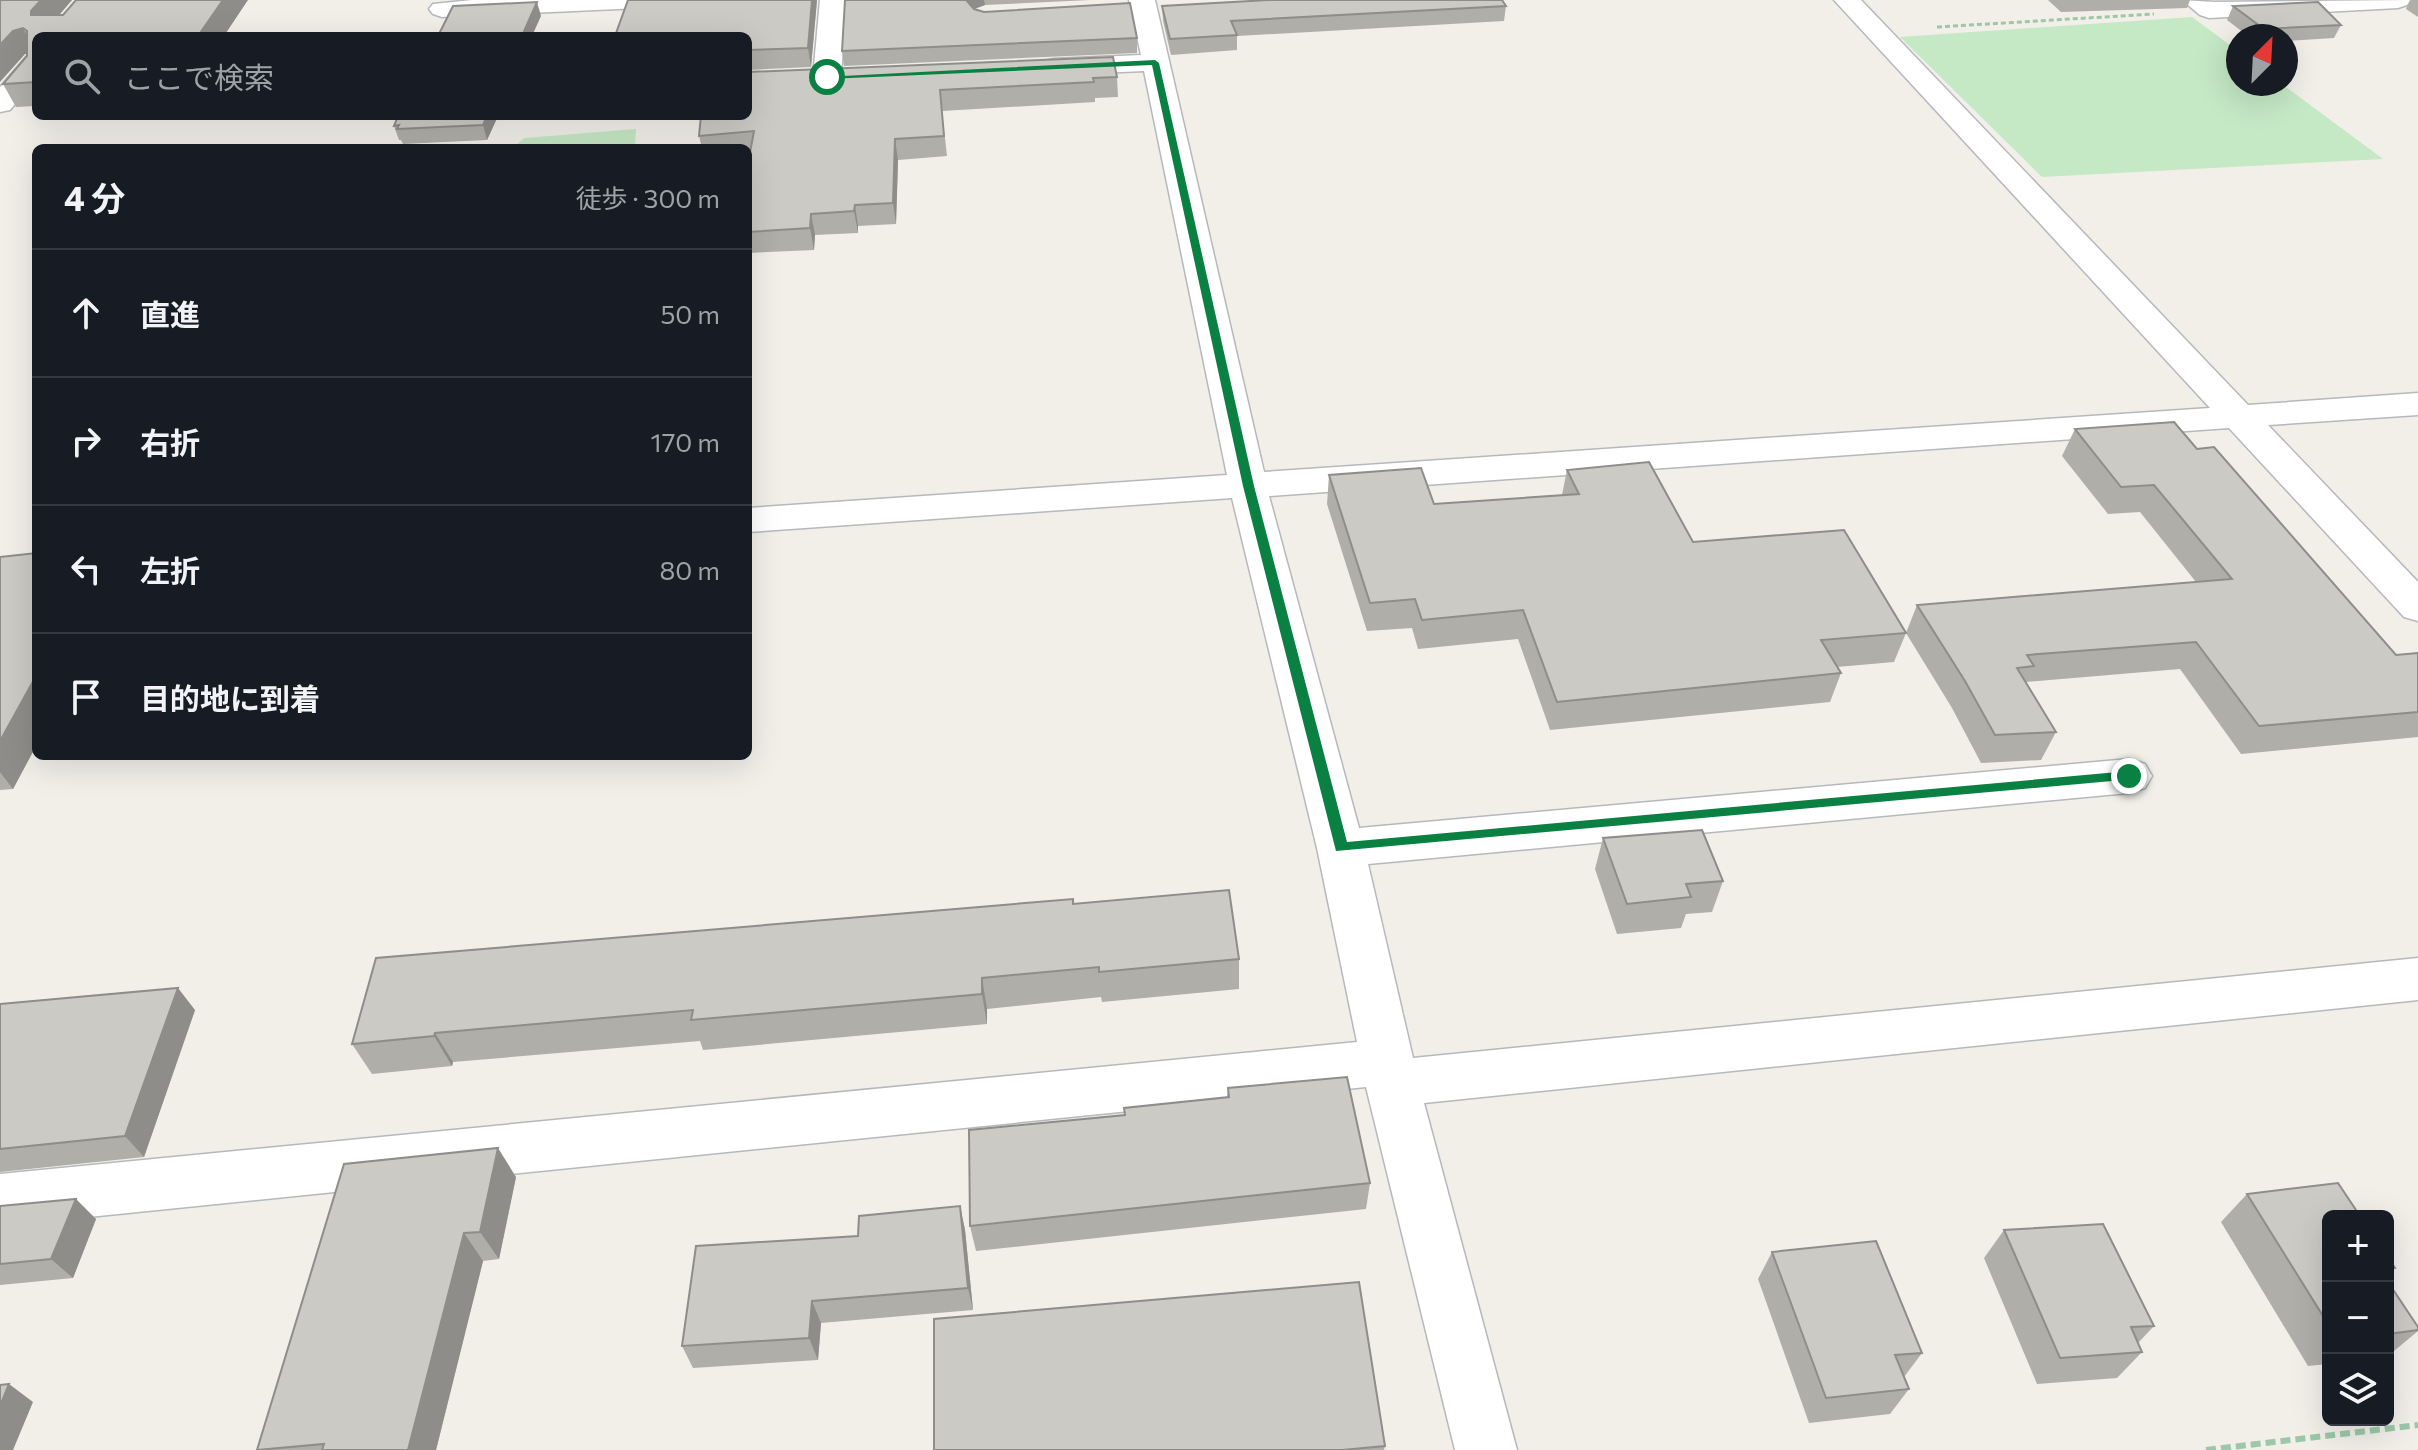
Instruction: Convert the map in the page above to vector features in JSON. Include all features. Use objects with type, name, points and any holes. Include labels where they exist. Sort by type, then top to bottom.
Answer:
[{"type":"street","points":[[431,32],[445,5],[640,0]]},
{"type":"street","points":[[827,77],[833,0]]},
{"type":"street","points":[[1847,0],[2418,607]]},
{"type":"street","points":[[2202,5],[2398,0]]},
{"type":"street","points":[[1112,9],[1151,7],[1155,63],[1248,486],[1341,848],[1389,1072],[1486,1450]]},
{"type":"street","points":[[1030,68],[1155,63]]},
{"type":"street","points":[[0,104],[32,67]]},
{"type":"street","points":[[795,78],[858,75]]},
{"type":"street","points":[[752,520],[2418,404]]},
{"type":"street","points":[[1341,848],[2129,776]]},
{"type":"street","points":[[0,1200],[2418,979]]},
{"type":"path","points":[[1876,31],[2202,5]]},
{"type":"path","points":[[2206,1450],[2418,1425]]},
{"type":"green space","points":[[2192,17],[2226,42],[2226,96],[2298,96],[2383,159],[2042,177],[1900,37]]},
{"type":"green space","points":[[636,129],[635,144],[517,144],[524,138]]},
{"type":"building","points":[[0,0],[41,0],[31,15],[63,15],[76,0],[223,0],[201,32],[32,32],[32,82],[3,84],[27,56],[27,31],[23,28],[13,31],[0,45]]},
{"type":"building","points":[[628,0],[812,0],[808,48],[752,50],[752,32],[616,32]]},
{"type":"building","points":[[845,0],[968,0],[974,9],[984,12],[1130,3],[1137,38],[842,51]]},
{"type":"building","points":[[1268,0],[1502,0],[1506,6],[1231,21],[1237,35],[1170,39],[1162,6]]},
{"type":"building","points":[[537,2],[524,32],[440,32],[453,6]]},
{"type":"building","points":[[2318,2],[2341,25],[2298,27],[2298,24],[2257,24],[2233,6]]},
{"type":"building","points":[[1113,57],[1117,77],[1093,78],[1094,82],[940,90],[944,136],[895,139],[893,203],[855,205],[854,211],[811,214],[810,228],[752,232],[754,131],[699,136],[701,120],[752,120],[752,72]]},
{"type":"building","points":[[396,120],[485,120],[483,125],[397,129],[399,125],[394,126]]},
{"type":"building","points":[[2174,422],[2197,449],[2214,447],[2396,655],[2418,653],[2418,712],[2259,726],[2196,642],[2027,655],[2034,666],[2017,668],[2056,732],[1995,735],[1917,605],[2232,579],[2154,485],[2121,487],[2075,429]]},
{"type":"building","points":[[1649,462],[1693,542],[1844,530],[1906,633],[1821,640],[1841,673],[1557,702],[1523,610],[1422,620],[1415,599],[1370,603],[1329,475],[1421,468],[1434,504],[1579,494],[1567,470]]},
{"type":"building","points":[[32,553],[32,683],[0,741],[0,557]]},
{"type":"building","points":[[1702,830],[1723,881],[1686,884],[1691,897],[1627,904],[1603,838]]},
{"type":"building","points":[[1229,890],[1239,959],[1099,972],[1099,967],[982,978],[982,994],[691,1020],[693,1010],[435,1033],[434,1036],[352,1044],[376,958],[1073,899],[1073,904]]},
{"type":"building","points":[[178,988],[125,1136],[0,1149],[0,1004]]},
{"type":"building","points":[[1347,1077],[1370,1183],[970,1226],[969,1130],[1125,1115],[1124,1108],[1229,1097],[1228,1088]]},
{"type":"building","points":[[498,1148],[480,1232],[464,1233],[408,1450],[322,1450],[324,1444],[257,1450],[344,1164]]},
{"type":"building","points":[[2338,1183],[2356,1210],[2322,1210],[2322,1314],[2247,1194]]},
{"type":"building","points":[[76,1199],[51,1259],[0,1264],[0,1206]]},
{"type":"building","points":[[960,1206],[968,1288],[812,1301],[809,1338],[682,1346],[696,1246],[858,1236],[859,1216]]},
{"type":"building","points":[[2103,1224],[2154,1326],[2131,1327],[2142,1352],[2060,1358],[2004,1230]]},
{"type":"building","points":[[1876,1241],[1922,1353],[1895,1355],[1909,1389],[1826,1398],[1772,1252]]},
{"type":"building","points":[[1359,1282],[1385,1446],[1342,1450],[934,1450],[934,1319]]},
{"type":"building","points":[[2394,1291],[2418,1327],[2418,1330],[2394,1333]]},
{"type":"building","points":[[9,1384],[0,1406],[0,1385]]},
{"type":"route","points":[[827,77],[1155,63],[1248,486],[1341,848],[2129,776]]}]
